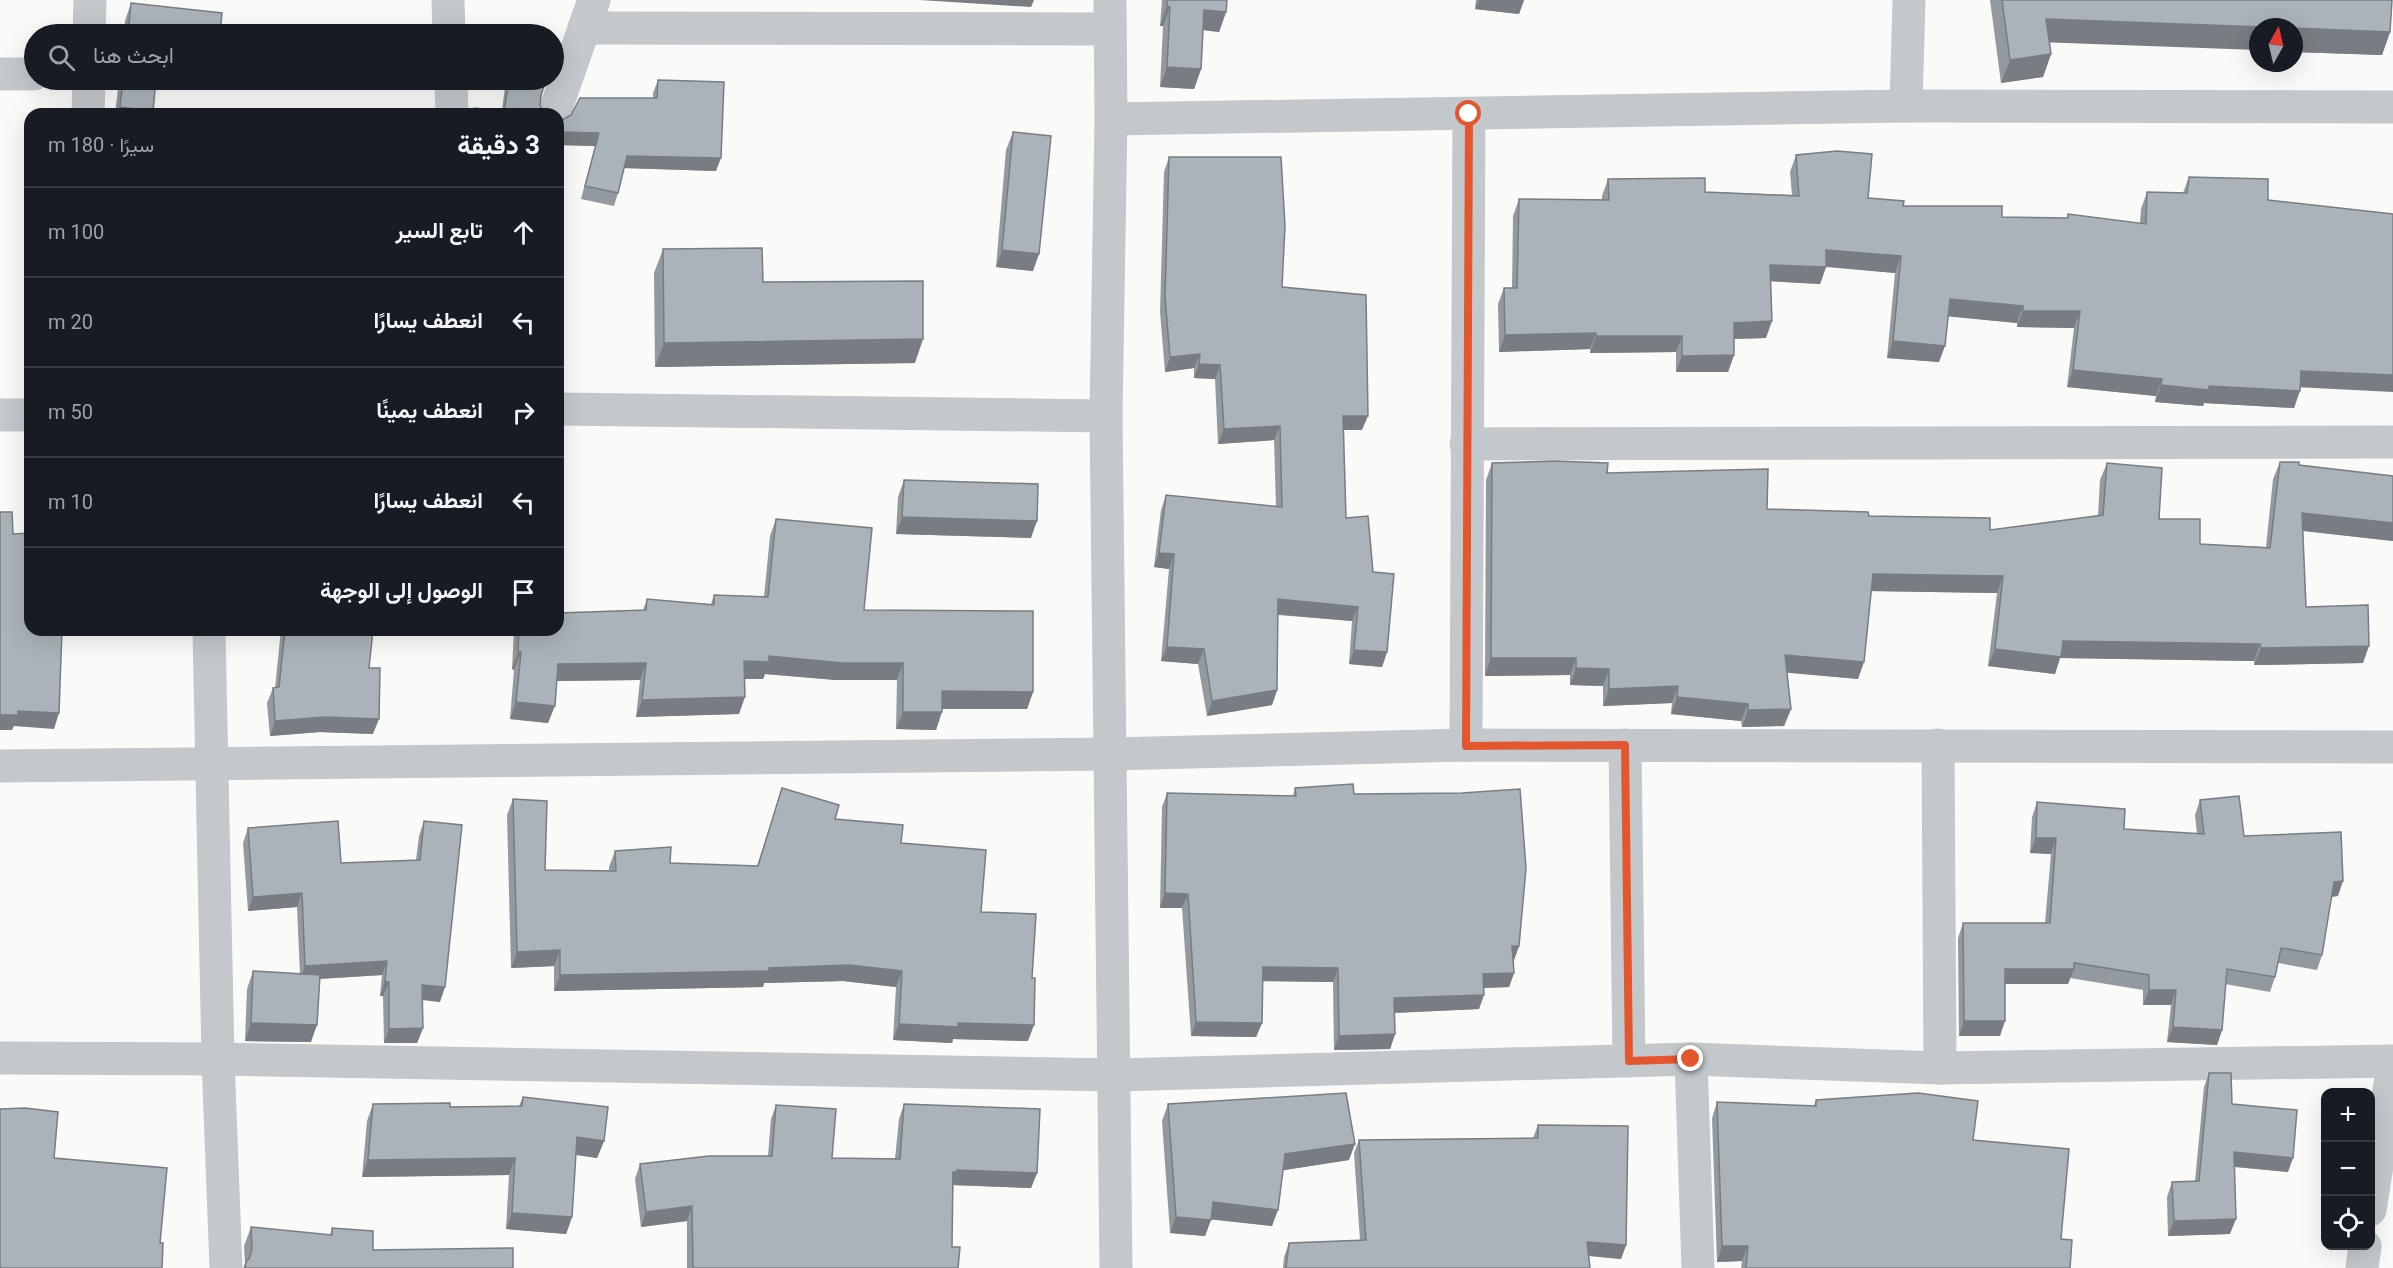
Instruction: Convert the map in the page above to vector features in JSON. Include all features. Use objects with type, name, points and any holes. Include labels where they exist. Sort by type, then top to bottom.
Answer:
[{"type":"street","points":[[89,24],[90,0]]},
{"type":"street","points":[[448,0],[449,24]]},
{"type":"street","points":[[1906,106],[1909,0]]},
{"type":"street","points":[[564,85],[589,14],[1110,14],[1111,119],[1106,416],[1116,1268]]},
{"type":"street","points":[[0,74],[24,74]]},
{"type":"street","points":[[88,108],[89,90]]},
{"type":"street","points":[[451,90],[452,108]]},
{"type":"street","points":[[556,108],[562,90]]},
{"type":"street","points":[[1111,119],[1906,106],[2393,108]]},
{"type":"street","points":[[1466,746],[1469,114]]},
{"type":"street","points":[[564,409],[1106,416]]},
{"type":"street","points":[[0,416],[24,415]]},
{"type":"street","points":[[1466,444],[2393,442]]},
{"type":"street","points":[[209,636],[218,1059],[226,1268]]},
{"type":"street","points":[[1625,745],[1629,1061]]},
{"type":"street","points":[[1938,745],[1940,1068]]},
{"type":"street","points":[[0,766],[1111,754],[1466,746],[2393,747]]},
{"type":"street","points":[[0,1058],[218,1059],[1114,1075],[1691,1059],[1940,1068],[2393,1063],[2372,1196]]},
{"type":"street","points":[[1691,1059],[1698,1268]]},
{"type":"street","points":[[2362,1268],[2364,1250]]},
{"type":"building","points":[[1167,0],[1227,0],[1226,12],[1204,10],[1201,69],[1167,67],[1170,7],[1167,6]]},
{"type":"building","points":[[2002,0],[2392,0],[2390,32],[2303,28],[2303,18],[2249,18],[2249,26],[2046,19],[2051,54],[2010,60]]},
{"type":"building","points":[[131,3],[222,13],[221,24],[129,24]]},
{"type":"building","points":[[658,80],[724,82],[721,158],[627,156],[618,193],[585,186],[599,133],[564,132],[564,119],[571,115],[580,98],[657,98]]},
{"type":"building","points":[[122,90],[155,90],[153,108],[120,107]]},
{"type":"building","points":[[507,90],[543,90],[540,105],[542,108],[504,108]]},
{"type":"building","points":[[1013,132],[1051,136],[1039,254],[1002,250]]},
{"type":"building","points":[[1837,151],[1872,154],[1868,198],[1904,201],[1903,206],[2002,206],[2002,217],[2068,218],[2068,214],[2146,224],[2147,192],[2187,193],[2189,177],[2268,179],[2268,200],[2393,214],[2393,375],[2301,371],[2300,391],[2209,386],[2209,390],[2161,385],[2162,379],[2073,370],[2080,311],[2023,311],[2023,306],[1950,299],[1945,346],[1893,341],[1901,256],[1826,250],[1826,267],[1770,265],[1772,321],[1734,323],[1734,355],[1682,356],[1682,336],[1596,336],[1596,333],[1505,335],[1504,288],[1517,288],[1519,199],[1609,200],[1608,179],[1705,178],[1705,192],[1799,196],[1796,155]]},
{"type":"building","points":[[1169,157],[1281,157],[1285,226],[1282,287],[1366,295],[1368,416],[1343,416],[1346,518],[1368,516],[1373,572],[1394,574],[1387,652],[1354,650],[1358,607],[1278,599],[1277,690],[1212,701],[1204,649],[1167,647],[1174,554],[1159,553],[1166,495],[1282,507],[1280,426],[1224,429],[1220,365],[1199,364],[1200,354],[1170,357],[1165,297]]},
{"type":"building","points":[[762,248],[763,282],[923,281],[923,339],[664,343],[663,249]]},
{"type":"building","points":[[1555,461],[1608,463],[1607,473],[1768,469],[1767,509],[1868,512],[1869,516],[1990,518],[1990,530],[2103,515],[2107,463],[2162,468],[2159,519],[2200,519],[2200,544],[2270,548],[2280,462],[2299,462],[2299,465],[2393,476],[2393,523],[2302,513],[2306,607],[2368,605],[2369,646],[2261,648],[2260,644],[2063,641],[2061,657],[1995,649],[2003,576],[1873,574],[1864,662],[1785,655],[1791,709],[1748,710],[1748,704],[1677,697],[1678,686],[1609,689],[1609,669],[1576,668],[1576,658],[1491,658],[1492,463]]},
{"type":"building","points":[[904,480],[1038,484],[1037,521],[902,517]]},
{"type":"building","points":[[0,512],[12,512],[13,534],[24,533],[24,636],[62,636],[59,713],[18,711],[18,715],[0,715]]},
{"type":"building","points":[[776,519],[872,528],[864,610],[1033,611],[1033,692],[942,691],[942,712],[903,712],[903,663],[842,663],[769,656],[769,662],[744,661],[745,697],[642,700],[646,663],[558,664],[555,706],[516,702],[521,652],[518,652],[519,636],[564,636],[564,613],[646,610],[647,599],[714,605],[714,595],[768,597]]},
{"type":"building","points":[[284,636],[372,636],[369,668],[380,668],[379,719],[325,717],[275,721],[273,688],[279,687]]},
{"type":"building","points":[[1353,784],[1354,794],[1462,793],[1520,789],[1526,868],[1519,946],[1512,946],[1514,973],[1483,974],[1484,995],[1394,998],[1395,1034],[1339,1036],[1338,968],[1263,967],[1262,1023],[1196,1022],[1188,894],[1165,893],[1167,793],[1296,796],[1295,788]]},
{"type":"building","points":[[782,788],[839,805],[835,819],[903,825],[901,843],[986,850],[981,912],[1036,914],[1032,978],[1035,978],[1034,1025],[958,1023],[958,1027],[899,1024],[902,971],[849,965],[769,968],[769,971],[560,975],[560,950],[517,952],[513,799],[547,801],[545,870],[616,871],[615,851],[671,847],[670,863],[758,866]]},
{"type":"building","points":[[2239,796],[2244,836],[2341,832],[2343,881],[2334,882],[2322,955],[2281,948],[2275,977],[2227,969],[2222,1030],[2173,1027],[2176,990],[2149,990],[2149,975],[2074,963],[2074,969],[2005,969],[2005,1021],[1964,1021],[1963,923],[2050,923],[2056,838],[2036,838],[2037,802],[2125,809],[2124,829],[2204,834],[2200,800]]},
{"type":"building","points":[[338,821],[341,863],[420,860],[424,821],[462,825],[445,987],[422,985],[423,1028],[389,1029],[389,982],[385,981],[387,961],[305,966],[302,893],[253,897],[248,828]]},
{"type":"building","points":[[253,971],[320,975],[317,1025],[251,1023]]},
{"type":"building","points":[[2209,1073],[2231,1073],[2232,1104],[2297,1110],[2293,1158],[2234,1152],[2236,1219],[2174,1221],[2172,1182],[2199,1181]]},
{"type":"building","points":[[1346,1093],[1355,1144],[1285,1154],[1278,1210],[1213,1202],[1211,1220],[1176,1217],[1168,1104]]},
{"type":"building","points":[[1918,1093],[1978,1101],[1973,1140],[2069,1149],[2061,1239],[2072,1240],[2070,1268],[1746,1268],[1748,1246],[1722,1246],[1717,1102],[1816,1106],[1816,1100]]},
{"type":"building","points":[[523,1097],[608,1107],[604,1141],[577,1137],[572,1217],[512,1213],[515,1158],[368,1160],[373,1104],[450,1103],[450,1107],[522,1106]]},
{"type":"building","points":[[904,1104],[1040,1109],[1037,1173],[957,1170],[953,1172],[952,1247],[960,1247],[958,1268],[693,1268],[692,1206],[646,1212],[640,1164],[709,1156],[772,1156],[776,1105],[836,1109],[832,1158],[900,1159]]},
{"type":"building","points":[[25,1108],[58,1112],[54,1158],[167,1168],[160,1243],[163,1243],[162,1268],[0,1268],[0,1109]]},
{"type":"building","points":[[1538,1125],[1628,1126],[1626,1245],[1587,1242],[1590,1268],[1286,1268],[1289,1243],[1366,1240],[1359,1140],[1538,1138]]},
{"type":"building","points":[[251,1227],[332,1235],[332,1228],[373,1231],[373,1250],[513,1248],[513,1268],[245,1268],[252,1248]]},
{"type":"route","points":[[1469,114],[1466,746],[1625,745],[1629,1061],[1691,1059]]}]
